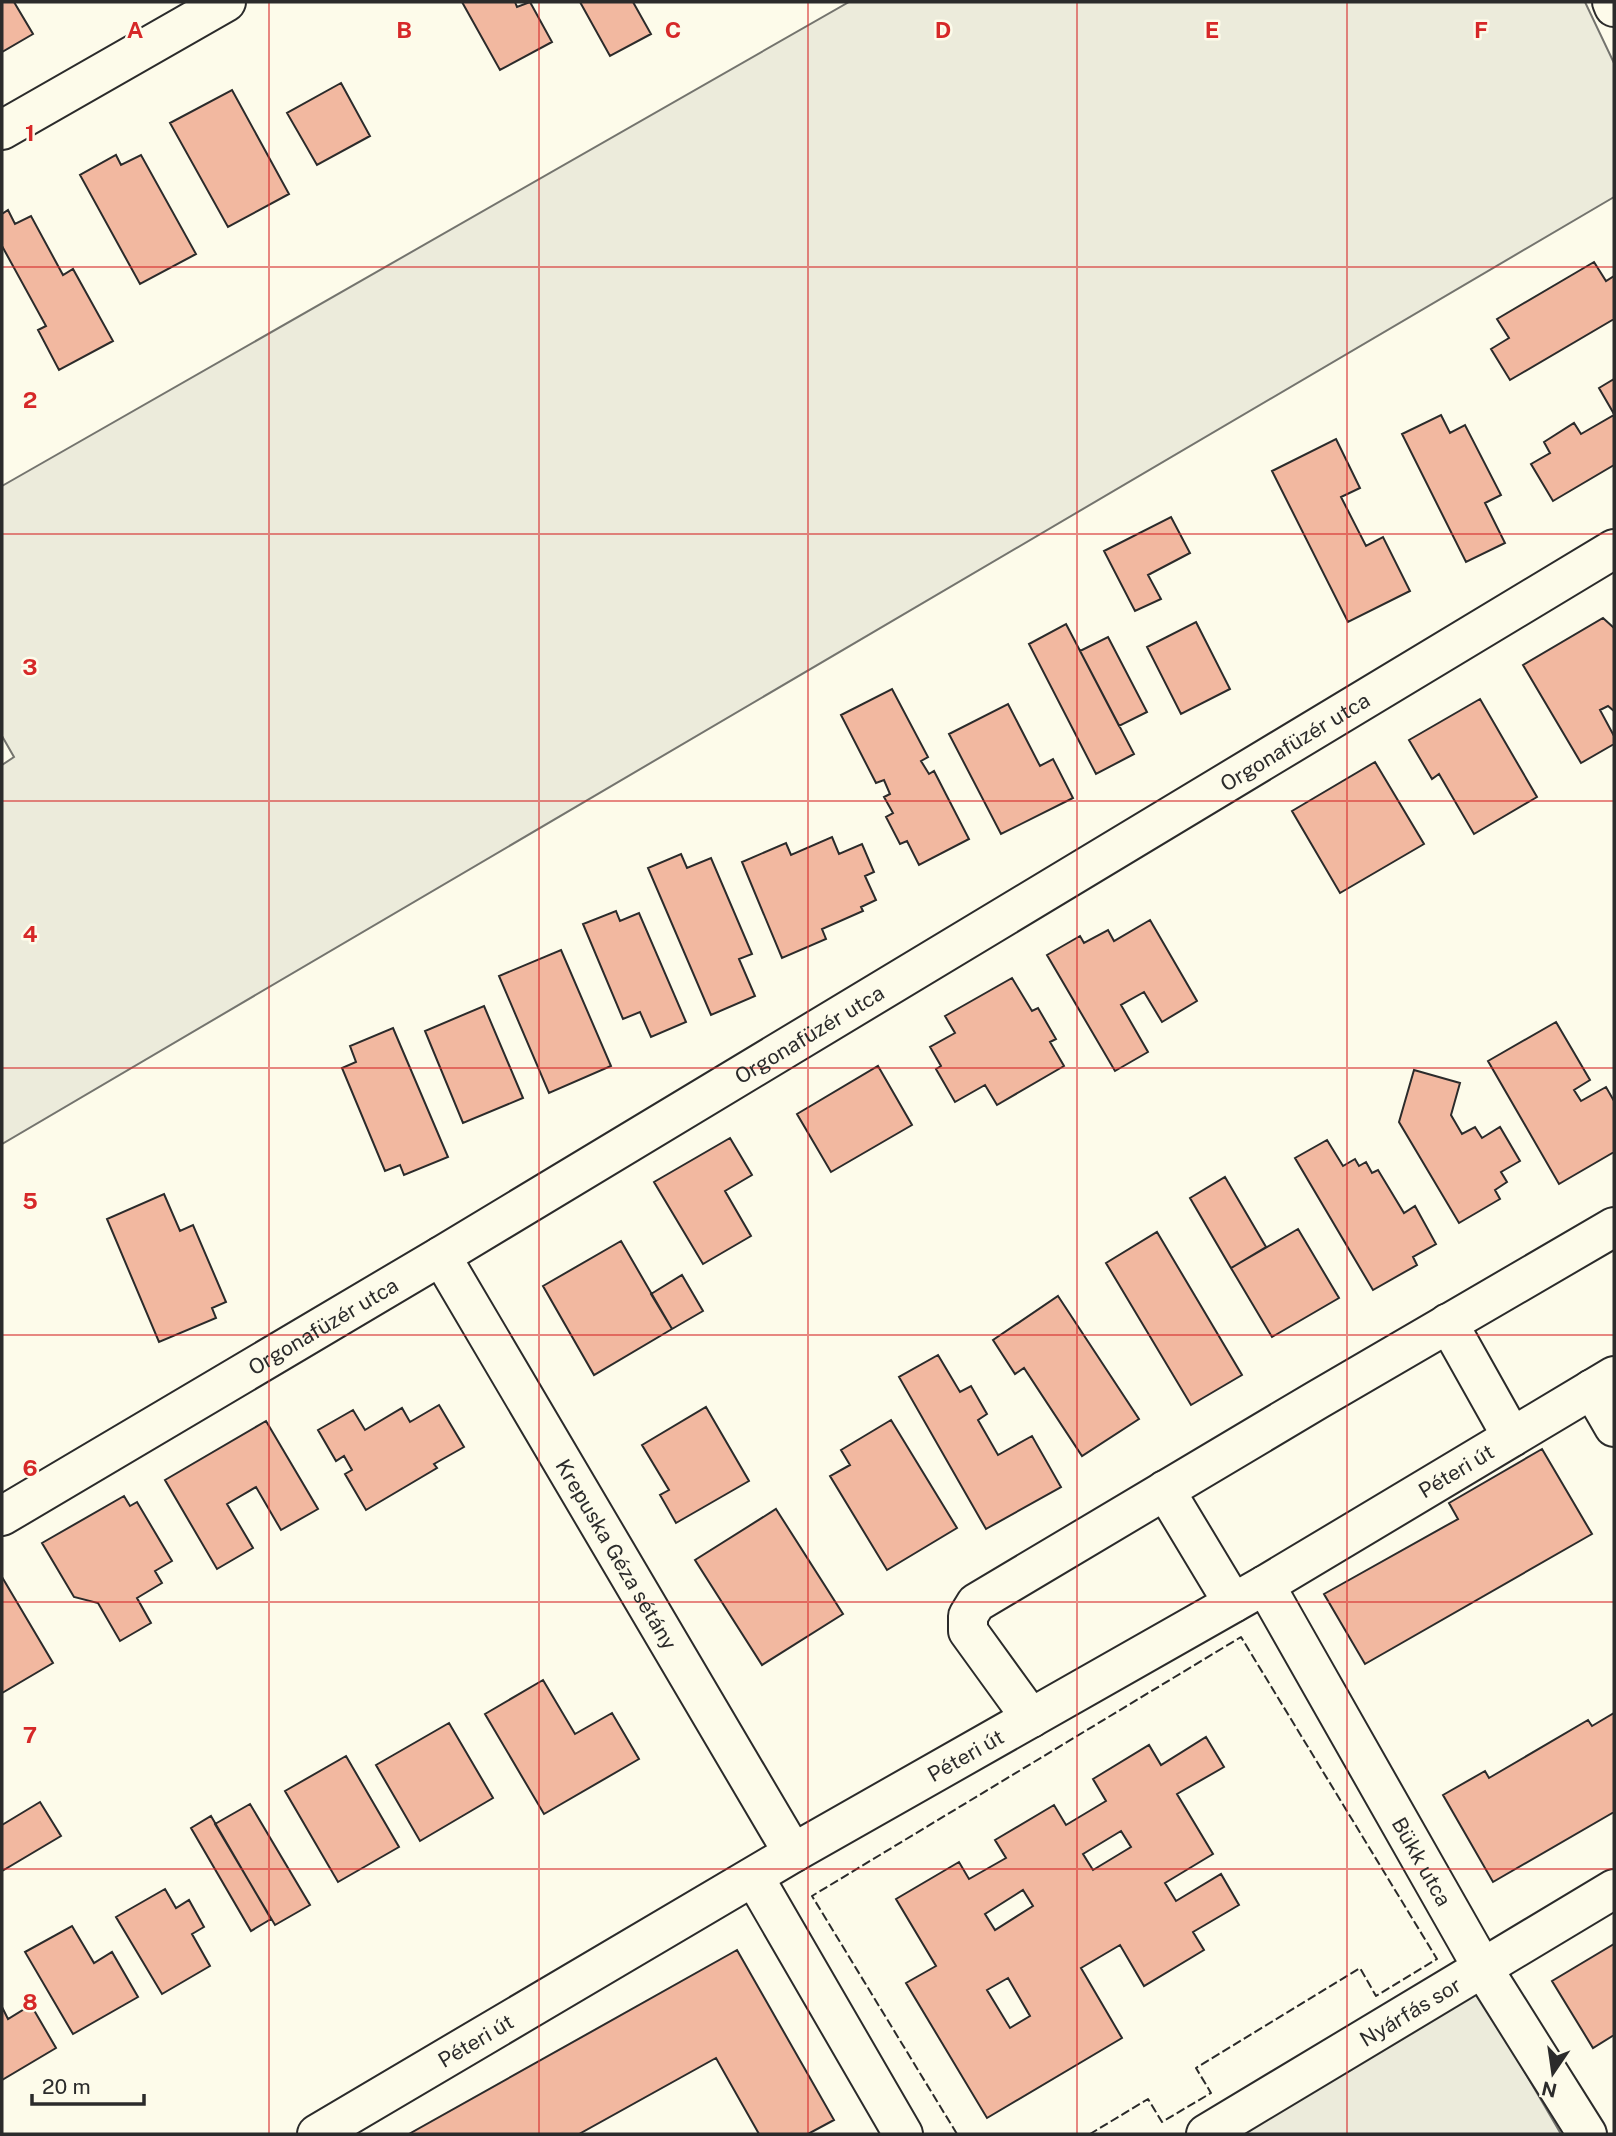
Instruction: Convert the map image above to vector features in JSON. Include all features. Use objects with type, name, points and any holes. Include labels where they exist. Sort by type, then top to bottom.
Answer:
[{"type":"street","points":[[2,130],[226,2]]},
{"type":"street","points":[[1612,2],[1614,7]]},
{"type":"street","name":"Orgonafüzér utca","points":[[2,1516],[441,1256],[1614,549]]},
{"type":"street","points":[[1031,1718],[968,1631],[968,1616],[976,1604],[1614,1227]]},
{"type":"street","name":"Krepuska Géza sétány","points":[[441,1256],[793,1853]]},
{"type":"street","points":[[1448,1324],[1512,1437]]},
{"type":"street","points":[[1603,1383],[1614,1427]]},
{"type":"street","name":"Péteri út","points":[[317,2134],[357,2124],[793,1853],[1249,1594],[1603,1383]]},
{"type":"street","name":"Bükk utca","points":[[1165,1490],[1249,1594],[1587,2134]]},
{"type":"street","points":[[754,1877],[903,2134]]},
{"type":"street","name":"Nyárfás sor","points":[[1206,2134],[1614,1889]]},
{"type":"shaded area","points":[[849,2],[1585,2],[1614,63],[1614,197],[2,1144],[2,765],[14,757],[2,736],[2,486]]},
{"type":"shaded area","points":[[1478,1992],[1561,2134],[1238,2134]]},
{"type":"building","points":[[2,2],[14,2],[33,34],[2,52]]},
{"type":"building","points":[[462,2],[515,2],[517,7],[530,2],[552,42],[500,70]]},
{"type":"building","points":[[580,2],[633,2],[651,34],[610,56]]},
{"type":"building","points":[[341,83],[370,136],[317,165],[287,113]]},
{"type":"building","points":[[232,90],[289,194],[228,227],[170,123]]},
{"type":"building","points":[[116,155],[121,165],[141,155],[196,254],[140,284],[80,175]]},
{"type":"building","points":[[8,210],[15,224],[31,216],[63,275],[73,269],[113,341],[59,370],[38,330],[46,326],[2,246],[2,214]]},
{"type":"building","points":[[1594,262],[1606,281],[1614,276],[1614,319],[1510,380],[1491,349],[1509,338],[1497,319]]},
{"type":"building","points":[[1614,379],[1614,414],[1599,388]]},
{"type":"building","points":[[1441,415],[1450,433],[1465,425],[1501,495],[1485,503],[1505,543],[1466,562],[1402,434]]},
{"type":"building","points":[[1614,415],[1614,465],[1553,501],[1531,464],[1550,453],[1544,442],[1574,423],[1581,434]]},
{"type":"building","points":[[1336,439],[1360,488],[1341,497],[1366,546],[1383,537],[1410,591],[1348,622],[1272,471]]},
{"type":"building","points":[[1171,517],[1190,553],[1148,575],[1161,599],[1135,611],[1104,551]]},
{"type":"building","points":[[1603,618],[1614,628],[1614,711],[1608,706],[1600,710],[1614,736],[1614,744],[1581,763],[1523,665]]},
{"type":"building","points":[[1196,622],[1230,689],[1181,714],[1147,647]]},
{"type":"building","points":[[1066,624],[1134,754],[1096,774],[1029,644]]},
{"type":"building","points":[[1108,637],[1147,712],[1119,726],[1080,651]]},
{"type":"building","points":[[892,689],[928,757],[921,761],[929,774],[934,771],[969,839],[919,865],[907,841],[900,844],[886,817],[893,813],[884,797],[890,794],[884,780],[876,783],[841,715]]},
{"type":"building","points":[[1480,699],[1537,797],[1474,834],[1439,774],[1432,779],[1409,740]]},
{"type":"building","points":[[1008,704],[1040,766],[1053,759],[1073,798],[1001,834],[949,734]]},
{"type":"building","points":[[1375,762],[1424,844],[1340,893],[1292,811]]},
{"type":"building","points":[[832,837],[839,854],[862,844],[874,872],[865,876],[876,900],[861,907],[863,911],[822,929],[826,939],[782,958],[742,862],[786,843],[791,855]]},
{"type":"building","points":[[681,854],[687,868],[711,858],[752,954],[739,959],[755,996],[711,1015],[648,868]]},
{"type":"building","points":[[616,911],[620,921],[639,913],[686,1022],[651,1037],[640,1012],[623,1019],[583,924]]},
{"type":"building","points":[[1150,920],[1197,1001],[1162,1022],[1144,992],[1121,1005],[1148,1052],[1115,1071],[1047,955],[1080,936],[1084,943],[1108,930],[1114,941]]},
{"type":"building","points":[[561,950],[611,1066],[549,1093],[499,976]]},
{"type":"building","points":[[1012,978],[1032,1011],[1038,1008],[1056,1039],[1050,1042],[1064,1066],[997,1105],[985,1085],[955,1102],[936,1069],[941,1066],[930,1047],[955,1033],[945,1016]]},
{"type":"building","points":[[484,1006],[523,1098],[463,1123],[425,1031]]},
{"type":"building","points":[[1556,1022],[1590,1080],[1574,1090],[1581,1101],[1606,1087],[1614,1101],[1614,1152],[1559,1184],[1488,1061]]},
{"type":"building","points":[[393,1028],[448,1157],[404,1175],[400,1165],[385,1171],[342,1068],[356,1062],[350,1046]]},
{"type":"building","points":[[878,1066],[912,1125],[831,1172],[797,1114]]},
{"type":"building","points":[[1414,1070],[1460,1083],[1451,1115],[1462,1134],[1475,1127],[1482,1138],[1500,1127],[1520,1161],[1501,1172],[1507,1182],[1495,1190],[1500,1199],[1459,1223],[1399,1122]]},
{"type":"building","points":[[730,1138],[752,1175],[725,1191],[751,1236],[703,1264],[654,1182]]},
{"type":"building","points":[[1327,1140],[1343,1166],[1355,1159],[1359,1166],[1366,1162],[1372,1173],[1378,1170],[1404,1213],[1415,1206],[1436,1244],[1413,1257],[1417,1265],[1373,1290],[1295,1158]]},
{"type":"building","points":[[1225,1177],[1266,1247],[1231,1268],[1190,1198]]},
{"type":"building","points":[[164,1194],[180,1231],[193,1225],[226,1302],[212,1308],[216,1318],[159,1342],[107,1219]]},
{"type":"building","points":[[1298,1229],[1339,1298],[1272,1337],[1231,1268]]},
{"type":"building","points":[[1157,1232],[1242,1375],[1191,1405],[1106,1263]]},
{"type":"building","points":[[621,1241],[672,1329],[594,1375],[543,1286]]},
{"type":"building","points":[[682,1275],[703,1311],[672,1329],[651,1294]]},
{"type":"building","points":[[1058,1296],[1139,1419],[1082,1456],[1024,1368],[1015,1374],[993,1340]]},
{"type":"building","points":[[938,1355],[960,1392],[971,1386],[987,1414],[978,1420],[998,1455],[1032,1436],[1061,1487],[986,1529],[899,1377]]},
{"type":"building","points":[[439,1405],[464,1447],[434,1464],[437,1468],[366,1510],[345,1474],[352,1470],[344,1456],[336,1461],[318,1430],[353,1410],[365,1430],[402,1408],[410,1422]]},
{"type":"building","points":[[706,1407],[749,1481],[676,1523],[660,1495],[669,1490],[642,1445]]},
{"type":"building","points":[[891,1420],[957,1528],[887,1570],[830,1476],[850,1465],[841,1450]]},
{"type":"building","points":[[266,1421],[318,1509],[281,1530],[256,1487],[227,1504],[253,1548],[217,1569],[165,1480]]},
{"type":"building","points":[[1542,1449],[1592,1534],[1365,1664],[1324,1594],[1458,1519],[1449,1503]]},
{"type":"building","points":[[124,1496],[130,1506],[137,1502],[172,1561],[155,1571],[162,1583],[137,1598],[151,1623],[120,1641],[98,1603],[74,1597],[42,1543]]},
{"type":"building","points":[[776,1509],[843,1614],[762,1665],[695,1560]]},
{"type":"building","points":[[2,1577],[53,1663],[2,1693]]},
{"type":"building","points":[[543,1680],[575,1734],[612,1713],[639,1759],[544,1814],[485,1714]]},
{"type":"building","points":[[1614,1713],[1614,1812],[1493,1882],[1443,1795],[1485,1771],[1489,1778],[1588,1720],[1592,1726]]},
{"type":"building","points":[[449,1723],[493,1798],[420,1841],[376,1765]]},
{"type":"building","points":[[1206,1737],[1224,1767],[1177,1794],[1213,1854],[1165,1883],[1176,1901],[1221,1874],[1239,1905],[1193,1932],[1204,1950],[1144,1986],[1120,1945],[1081,1968],[1122,2038],[987,2118],[906,1983],[936,1966],[896,1899],[959,1862],[969,1879],[1006,1858],[995,1840],[1054,1805],[1066,1825],[1106,1801],[1093,1779],[1149,1745],[1161,1765]],"holes":[[[1121,1831],[1131,1847],[1093,1870],[1083,1854]],[[1023,1890],[1033,1906],[995,1930],[985,1914]],[[1008,1978],[1030,2016],[1010,2028],[987,1990]]]},
{"type":"building","points":[[346,1756],[399,1847],[338,1882],[285,1791]]},
{"type":"building","points":[[40,1802],[61,1836],[2,1871],[2,1825]]},
{"type":"building","points":[[250,1804],[310,1905],[275,1925],[215,1824]]},
{"type":"building","points":[[211,1816],[271,1919],[251,1931],[191,1828]]},
{"type":"building","points":[[165,1889],[176,1908],[189,1900],[204,1927],[192,1934],[210,1966],[162,1994],[116,1917]]},
{"type":"building","points":[[72,1926],[94,1963],[112,1952],[138,1997],[73,2034],[25,1952]]},
{"type":"building","points":[[1614,1944],[1614,2035],[1593,2048],[1552,1981]]},
{"type":"building","points":[[737,1950],[834,2120],[808,2134],[759,2134],[716,2058],[579,2134],[409,2134]]},
{"type":"building","points":[[31,2005],[56,2048],[2,2080],[2,2007],[8,2019]]},
{"type":"fence","points":[[957,2134],[812,1896],[1241,1637],[1437,1959],[1376,1996],[1360,1968],[1196,2068],[1211,2093],[1162,2122],[1148,2099],[1090,2134]]}]
